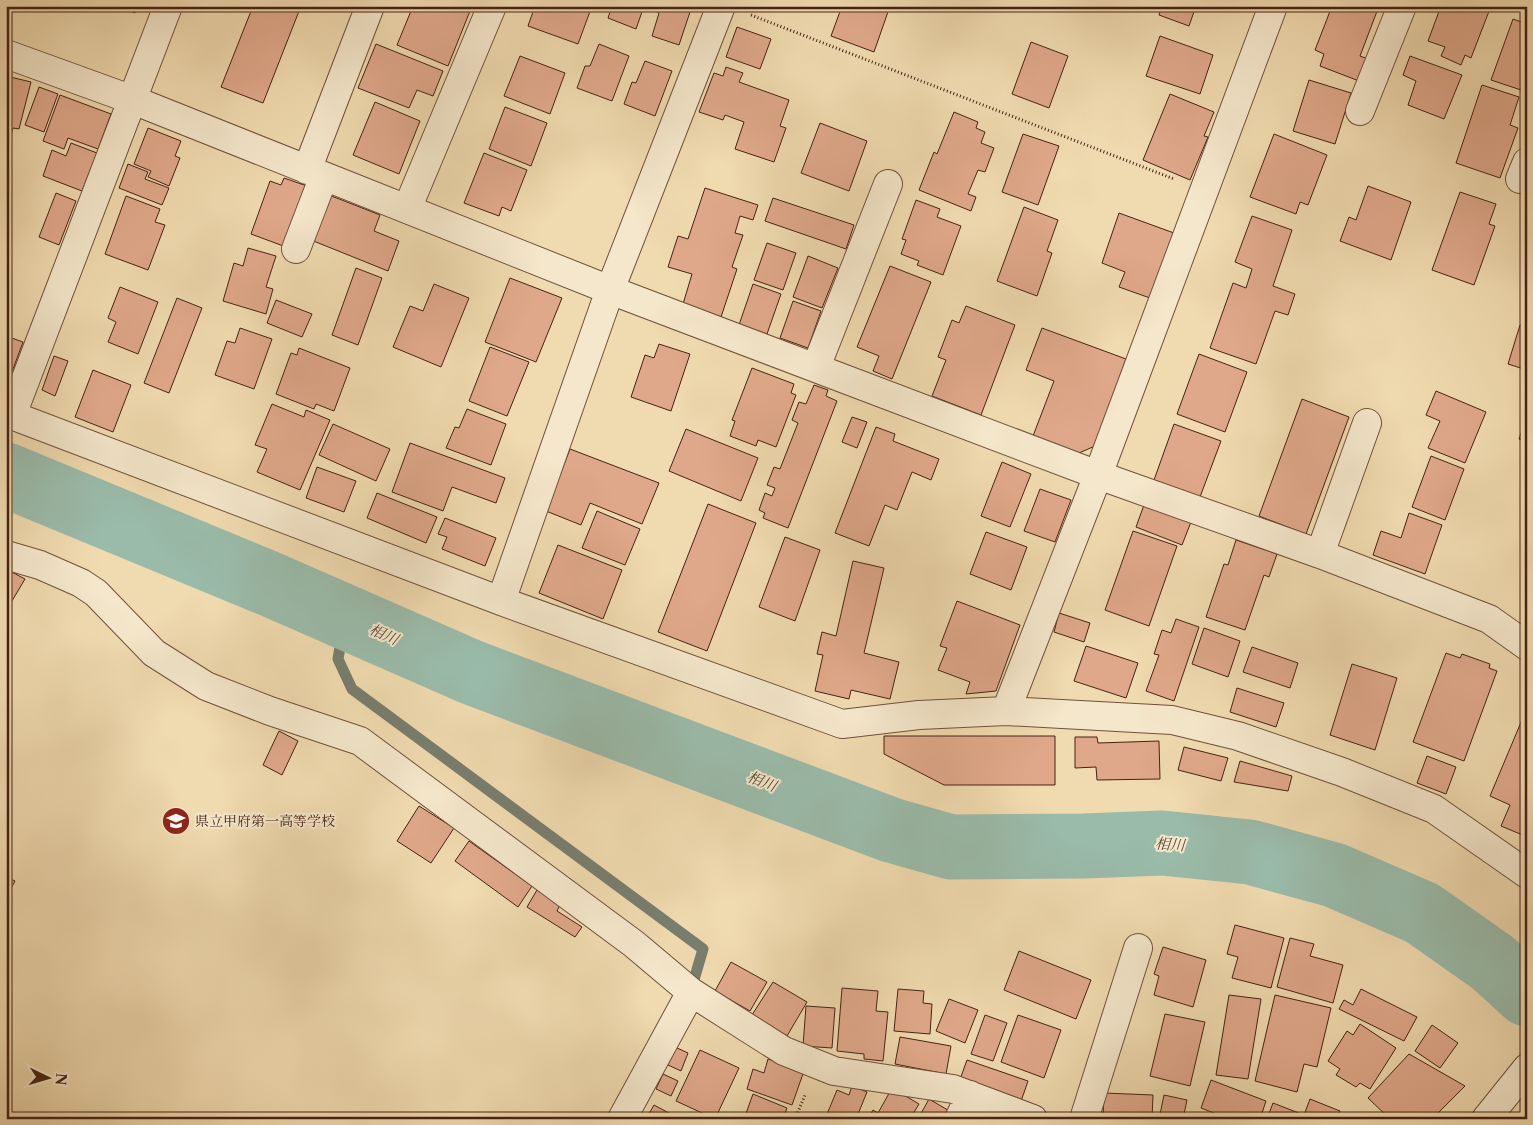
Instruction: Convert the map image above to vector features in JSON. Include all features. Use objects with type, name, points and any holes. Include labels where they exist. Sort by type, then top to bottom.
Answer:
[{"type":"street","points":[[168,6],[133,100],[9,414],[501,601],[842,724],[919,715],[1006,711],[1172,720],[1238,736],[1342,772],[1434,809],[1527,874]]},
{"type":"street","points":[[296,249],[316,173],[370,6]]},
{"type":"street","points":[[407,209],[492,6]]},
{"type":"street","points":[[501,601],[610,290],[721,6]]},
{"type":"street","points":[[1006,711],[1098,474],[1202,190],[1273,6]]},
{"type":"street","points":[[1360,111],[1402,6]]},
{"type":"street","points":[[6,54],[133,100],[610,290],[1098,474],[1320,554],[1489,619],[1527,646]]},
{"type":"street","points":[[816,367],[888,184]]},
{"type":"street","points":[[1320,554],[1367,423]]},
{"type":"street","points":[[6,556],[40,565],[81,583],[96,593],[154,653],[206,686],[270,711],[360,742],[634,944],[691,992],[784,1051],[834,1071],[953,1089],[964,1107],[1034,1119]]},
{"type":"street","points":[[1084,1119],[1138,948]]},
{"type":"street","points":[[622,1119],[691,992]]},
{"type":"street","points":[[1486,1119],[1527,1068]]},
{"type":"path","points":[[748,14],[1202,190]]},
{"type":"building","points":[[116,6],[138,6],[135,13]]},
{"type":"building","points":[[253,6],[301,6],[263,103],[221,87]]},
{"type":"building","points":[[413,6],[472,6],[448,66],[397,45]]},
{"type":"building","points":[[535,6],[592,6],[578,44],[528,26]]},
{"type":"building","points":[[612,6],[644,6],[636,29],[608,18]]},
{"type":"building","points":[[656,6],[692,6],[679,45],[652,36],[659,13],[655,11]]},
{"type":"building","points":[[842,6],[890,6],[874,52],[831,36]]},
{"type":"building","points":[[1162,6],[1196,6],[1189,26],[1159,15]]},
{"type":"building","points":[[1332,6],[1379,6],[1360,56],[1368,59],[1359,81],[1320,66],[1324,54],[1315,50]]},
{"type":"building","points":[[1441,6],[1491,6],[1471,58],[1465,55],[1461,65],[1441,56],[1445,47],[1428,41]]},
{"type":"building","points":[[1513,19],[1527,24],[1527,92],[1491,80]]},
{"type":"building","points":[[737,27],[771,39],[760,69],[726,57]]},
{"type":"building","points":[[1160,36],[1213,55],[1200,94],[1146,76]]},
{"type":"building","points":[[1031,42],[1068,56],[1049,108],[1012,94]]},
{"type":"building","points":[[376,44],[443,71],[433,96],[417,90],[409,108],[358,88]]},
{"type":"building","points":[[599,44],[629,56],[612,101],[577,88],[585,66],[590,66]]},
{"type":"building","points":[[520,56],[565,73],[550,114],[504,96]]},
{"type":"building","points":[[1410,56],[1462,75],[1444,119],[1408,105],[1416,81],[1403,75]]},
{"type":"building","points":[[645,61],[672,71],[655,116],[624,104],[632,82],[636,83]]},
{"type":"building","points":[[726,67],[743,73],[739,82],[789,100],[780,126],[786,128],[774,162],[735,149],[744,122],[725,115],[723,120],[699,112],[714,73],[723,76]]},
{"type":"building","points":[[6,76],[31,82],[19,129],[13,128],[6,155]]},
{"type":"building","points":[[1309,80],[1351,93],[1335,144],[1293,131]]},
{"type":"building","points":[[1482,85],[1519,97],[1510,125],[1518,128],[1500,178],[1456,163]]},
{"type":"building","points":[[39,87],[58,94],[44,132],[25,125]]},
{"type":"building","points":[[1170,94],[1214,112],[1204,136],[1208,137],[1190,180],[1143,160]]},
{"type":"building","points":[[60,95],[111,114],[98,149],[68,138],[64,149],[43,141]]},
{"type":"building","points":[[375,102],[420,121],[399,174],[353,155]]},
{"type":"building","points":[[505,107],[547,123],[531,166],[489,149]]},
{"type":"building","points":[[954,112],[978,122],[976,128],[985,132],[981,143],[994,148],[985,172],[978,170],[968,194],[976,197],[971,211],[919,190],[934,152],[937,154]]},
{"type":"building","points":[[820,123],[867,141],[849,191],[801,173]]},
{"type":"building","points":[[148,128],[181,141],[175,156],[180,158],[169,186],[148,177],[151,171],[134,164]]},
{"type":"building","points":[[1023,134],[1059,146],[1038,205],[1002,192]]},
{"type":"building","points":[[1274,134],[1327,155],[1308,205],[1300,202],[1296,214],[1250,197]]},
{"type":"building","points":[[71,143],[97,153],[82,191],[43,176],[52,150],[66,156]]},
{"type":"building","points":[[484,153],[527,170],[511,211],[502,207],[499,216],[464,203]]},
{"type":"building","points":[[128,164],[148,172],[145,179],[169,188],[162,205],[119,188]]},
{"type":"building","points":[[284,178],[307,186],[286,247],[251,234],[270,181],[281,185]]},
{"type":"building","points":[[1368,186],[1411,202],[1391,260],[1340,241],[1349,217],[1356,220]]},
{"type":"building","points":[[705,188],[758,205],[753,220],[740,216],[735,233],[743,235],[732,267],[737,269],[721,317],[683,304],[692,274],[668,267],[678,236],[688,239]]},
{"type":"building","points":[[1460,192],[1496,204],[1489,224],[1495,226],[1474,285],[1432,270]]},
{"type":"building","points":[[56,193],[76,201],[59,245],[39,237]]},
{"type":"building","points":[[329,195],[380,215],[374,231],[399,241],[388,271],[311,240]]},
{"type":"building","points":[[126,196],[160,209],[155,222],[165,225],[148,270],[105,254]]},
{"type":"building","points":[[773,198],[854,225],[846,249],[765,221]]},
{"type":"building","points":[[916,200],[940,209],[937,217],[961,226],[943,275],[917,265],[919,261],[901,254],[906,240],[902,239]]},
{"type":"building","points":[[1024,207],[1058,220],[1047,251],[1052,253],[1037,296],[997,281]]},
{"type":"building","points":[[1119,213],[1174,233],[1150,298],[1119,287],[1125,272],[1102,263]]},
{"type":"building","points":[[1252,216],[1292,230],[1273,286],[1295,294],[1288,315],[1275,311],[1256,364],[1210,348],[1233,283],[1246,288],[1252,269],[1235,262]]},
{"type":"building","points":[[767,243],[796,253],[783,290],[754,280]]},
{"type":"building","points":[[248,248],[276,256],[266,287],[273,289],[266,314],[223,301],[234,263],[243,266]]},
{"type":"building","points":[[808,256],[838,268],[822,308],[793,297]]},
{"type":"building","points":[[890,266],[931,282],[892,379],[873,371],[879,356],[857,347]]},
{"type":"building","points":[[356,268],[382,278],[358,345],[332,335]]},
{"type":"building","points":[[510,278],[562,298],[536,362],[485,342]]},
{"type":"building","points":[[434,284],[469,298],[441,367],[393,347],[410,306],[423,311]]},
{"type":"building","points":[[753,284],[781,294],[767,334],[739,325]]},
{"type":"building","points":[[120,287],[158,302],[138,354],[108,342],[116,322],[108,318]]},
{"type":"building","points":[[177,298],[202,308],[169,393],[144,383]]},
{"type":"building","points":[[276,300],[312,314],[302,337],[267,323]]},
{"type":"building","points":[[793,301],[821,311],[808,348],[780,338]]},
{"type":"building","points":[[966,306],[1015,325],[981,415],[932,396],[946,360],[938,357],[952,320],[959,323]]},
{"type":"building","points":[[1520,325],[1527,327],[1527,370],[1508,364]]},
{"type":"building","points":[[240,328],[272,339],[254,389],[215,375],[227,341],[235,343]]},
{"type":"building","points":[[1042,328],[1126,359],[1095,446],[1079,453],[1033,436],[1054,381],[1026,370]]},
{"type":"building","points":[[6,336],[23,342],[6,388]]},
{"type":"building","points":[[659,344],[690,354],[671,411],[631,397],[645,355],[654,358]]},
{"type":"building","points":[[490,347],[529,362],[507,416],[469,401]]},
{"type":"building","points":[[299,348],[350,368],[334,411],[316,404],[314,409],[276,394],[291,353],[297,355]]},
{"type":"building","points":[[1199,354],[1247,372],[1225,432],[1177,414]]},
{"type":"building","points":[[54,356],[68,361],[55,396],[42,390]]},
{"type":"building","points":[[752,368],[794,384],[791,393],[796,395],[776,447],[758,440],[756,446],[730,436],[735,421],[732,420]]},
{"type":"building","points":[[93,370],[131,385],[113,432],[75,417]]},
{"type":"building","points":[[814,385],[828,390],[826,396],[837,401],[788,528],[763,518],[765,513],[759,510],[765,493],[772,496],[775,488],[767,485],[774,467],[780,469],[798,423],[792,420],[799,402],[806,404]]},
{"type":"building","points":[[1436,391],[1486,412],[1465,463],[1428,448],[1440,421],[1426,415]]},
{"type":"building","points":[[1302,399],[1349,417],[1306,534],[1259,516]]},
{"type":"building","points":[[272,404],[304,417],[306,410],[330,420],[300,490],[257,472],[267,449],[255,445]]},
{"type":"building","points":[[467,409],[506,424],[491,465],[446,448],[455,427],[459,428]]},
{"type":"building","points":[[1527,416],[1527,442],[1519,439]]},
{"type":"building","points":[[852,417],[867,422],[857,448],[842,442]]},
{"type":"building","points":[[333,424],[390,449],[376,481],[319,455]]},
{"type":"building","points":[[1174,424],[1221,441],[1200,497],[1154,480]]},
{"type":"building","points":[[876,427],[895,434],[893,441],[939,459],[931,480],[912,472],[897,510],[885,505],[869,546],[835,533]]},
{"type":"building","points":[[686,429],[758,458],[741,501],[669,471]]},
{"type":"building","points":[[410,443],[505,478],[496,503],[452,487],[443,511],[392,492]]},
{"type":"building","points":[[570,449],[659,483],[642,524],[590,503],[581,525],[546,511]]},
{"type":"building","points":[[1431,456],[1464,469],[1445,520],[1412,507]]},
{"type":"building","points":[[1002,462],[1031,474],[1010,527],[981,516]]},
{"type":"building","points":[[317,467],[356,481],[344,512],[306,498]]},
{"type":"building","points":[[1040,489],[1071,500],[1055,542],[1024,531]]},
{"type":"building","points":[[377,493],[437,517],[426,543],[367,518]]},
{"type":"building","points":[[708,504],[756,523],[707,651],[658,632]]},
{"type":"building","points":[[1144,505],[1191,522],[1182,545],[1136,527]]},
{"type":"building","points":[[597,511],[640,529],[625,565],[582,548]]},
{"type":"building","points":[[1409,513],[1442,525],[1425,574],[1373,555],[1381,531],[1401,538]]},
{"type":"building","points":[[445,518],[496,538],[485,566],[442,549],[447,537],[438,534]]},
{"type":"building","points":[[1133,531],[1177,546],[1149,626],[1105,610]]},
{"type":"building","points":[[986,532],[1027,547],[1011,590],[970,574]]},
{"type":"building","points":[[785,537],[820,550],[795,621],[759,607]]},
{"type":"building","points":[[1236,540],[1277,554],[1269,577],[1264,575],[1245,630],[1206,617],[1224,564],[1228,565]]},
{"type":"building","points":[[558,545],[622,570],[603,619],[539,593]]},
{"type":"building","points":[[853,561],[884,568],[864,653],[899,662],[890,699],[851,690],[849,699],[815,691],[823,655],[817,654],[822,632],[836,636]]},
{"type":"building","points":[[6,569],[25,579],[6,611]]},
{"type":"building","points":[[957,601],[1020,625],[996,691],[966,694],[970,682],[938,670],[947,648],[940,646]]},
{"type":"building","points":[[1059,613],[1090,623],[1084,642],[1054,632]]},
{"type":"building","points":[[1176,619],[1199,627],[1174,701],[1146,691],[1159,655],[1154,654],[1162,630],[1171,633]]},
{"type":"building","points":[[1204,628],[1240,641],[1228,677],[1192,664]]},
{"type":"building","points":[[1086,646],[1138,663],[1126,698],[1074,681]]},
{"type":"building","points":[[1252,647],[1298,663],[1290,688],[1243,672]]},
{"type":"building","points":[[1446,653],[1460,658],[1462,654],[1490,664],[1489,668],[1497,671],[1464,761],[1413,742]]},
{"type":"building","points":[[1352,664],[1397,678],[1375,750],[1330,735]]},
{"type":"building","points":[[1237,688],[1284,703],[1276,727],[1230,712]]},
{"type":"building","points":[[1527,708],[1527,831],[1525,836],[1501,826],[1510,805],[1490,796]]},
{"type":"building","points":[[279,731],[298,741],[282,775],[263,765]]},
{"type":"building","points":[[884,736],[1055,736],[1055,785],[944,785],[884,754]]},
{"type":"building","points":[[1075,737],[1097,737],[1098,743],[1159,741],[1160,779],[1097,780],[1096,767],[1075,768]]},
{"type":"building","points":[[1184,747],[1228,758],[1221,781],[1178,770]]},
{"type":"building","points":[[1427,756],[1456,767],[1446,794],[1417,783]]},
{"type":"building","points":[[1240,761],[1292,776],[1288,791],[1234,782]]},
{"type":"building","points":[[419,806],[454,828],[431,863],[397,841]]},
{"type":"building","points":[[469,841],[532,886],[518,907],[455,861]]},
{"type":"building","points":[[6,877],[15,881],[6,898]]},
{"type":"building","points":[[537,890],[560,905],[557,911],[582,927],[575,937],[527,907]]},
{"type":"building","points":[[1235,925],[1284,938],[1271,988],[1232,978],[1238,957],[1227,954]]},
{"type":"building","points":[[1290,938],[1314,944],[1310,956],[1343,965],[1333,1003],[1277,987]]},
{"type":"building","points":[[1163,947],[1206,960],[1193,1007],[1154,995],[1159,976],[1154,974]]},
{"type":"building","points":[[1019,951],[1091,980],[1076,1019],[1004,990]]},
{"type":"building","points":[[731,962],[767,982],[750,1011],[715,991]]},
{"type":"building","points":[[773,982],[807,1002],[787,1036],[752,1015]]},
{"type":"building","points":[[842,988],[878,991],[876,1011],[888,1012],[883,1061],[864,1059],[864,1054],[837,1051]]},
{"type":"building","points":[[898,989],[924,991],[923,1003],[932,1004],[930,1034],[894,1031]]},
{"type":"building","points":[[1361,989],[1417,1017],[1404,1041],[1339,1009],[1344,1000],[1353,1005]]},
{"type":"building","points":[[1229,995],[1261,999],[1248,1079],[1216,1075]]},
{"type":"building","points":[[1275,995],[1331,1008],[1317,1067],[1304,1064],[1297,1092],[1255,1081]]},
{"type":"building","points":[[949,999],[978,1010],[965,1043],[936,1031]]},
{"type":"building","points":[[806,1006],[835,1008],[832,1048],[803,1046]]},
{"type":"building","points":[[1165,1014],[1205,1022],[1190,1086],[1150,1076]]},
{"type":"building","points":[[985,1015],[1007,1023],[993,1061],[971,1054]]},
{"type":"building","points":[[1018,1015],[1061,1030],[1044,1078],[1001,1062]]},
{"type":"building","points":[[1360,1024],[1396,1048],[1370,1089],[1360,1083],[1356,1087],[1336,1075],[1340,1069],[1328,1061],[1347,1031],[1353,1035]]},
{"type":"building","points":[[1432,1025],[1458,1043],[1440,1068],[1415,1051]]},
{"type":"building","points":[[900,1037],[951,1046],[946,1074],[895,1064]]},
{"type":"building","points":[[675,1047],[688,1053],[681,1071],[668,1065]]},
{"type":"building","points":[[700,1050],[739,1068],[715,1119],[676,1101]]},
{"type":"building","points":[[1409,1054],[1465,1086],[1432,1119],[1390,1119],[1368,1098]]},
{"type":"building","points":[[768,1059],[804,1071],[792,1105],[747,1089],[753,1069],[764,1073]]},
{"type":"building","points":[[967,1060],[1028,1081],[1019,1107],[958,1085]]},
{"type":"building","points":[[663,1074],[678,1081],[671,1096],[656,1089]]},
{"type":"building","points":[[1211,1080],[1266,1101],[1260,1119],[1229,1119],[1201,1108]]},
{"type":"building","points":[[852,1086],[867,1092],[856,1119],[825,1119],[837,1090],[849,1095]]},
{"type":"building","points":[[892,1088],[919,1104],[910,1119],[868,1119],[873,1110],[878,1113]]},
{"type":"building","points":[[1104,1093],[1153,1095],[1152,1119],[1103,1119]]},
{"type":"building","points":[[753,1094],[787,1108],[783,1119],[744,1119]]},
{"type":"building","points":[[1164,1095],[1187,1100],[1183,1119],[1159,1119]]},
{"type":"building","points":[[929,1099],[953,1113],[949,1119],[918,1119]]},
{"type":"building","points":[[1310,1099],[1340,1111],[1337,1119],[1267,1119],[1273,1103],[1304,1115]]},
{"type":"building","points":[[654,1105],[680,1119],[646,1119]]},
{"type":"waterway","name":"相川","points":[[6,475],[270,584],[471,672],[891,830],[951,847],[1084,846],[1162,843],[1250,852],[1334,875],[1422,913],[1493,963],[1527,994]]},
{"type":"waterway","points":[[345,617],[338,659],[352,689],[703,949],[691,990]]},
{"type":"place","name":"県立甲府第一高等学校","points":[[176,821]]}]
